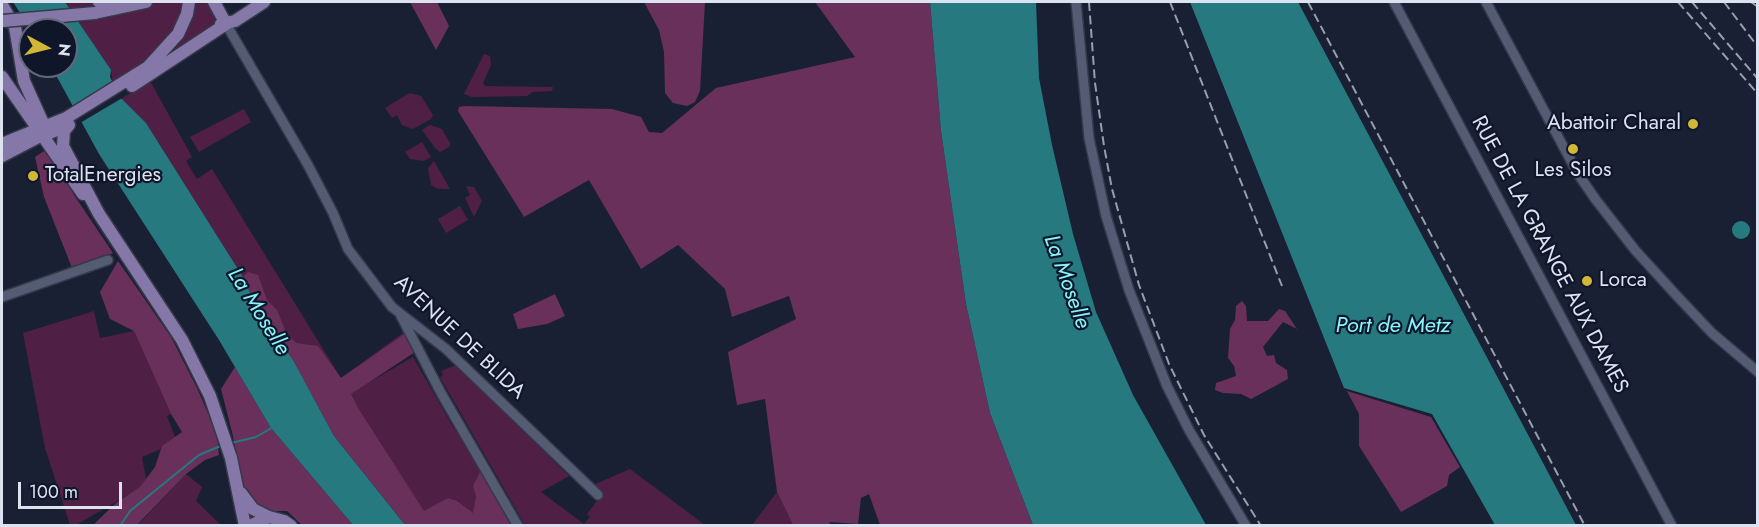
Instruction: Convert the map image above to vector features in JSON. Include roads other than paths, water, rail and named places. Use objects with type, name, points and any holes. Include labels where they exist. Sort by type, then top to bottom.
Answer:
[{"type":"main road","points":[[2,21],[146,2]]},
{"type":"main road","points":[[131,83],[169,47],[185,21],[189,2]]},
{"type":"main road","name":"AVENUE DE BLIDA","points":[[213,2],[226,24]]},
{"type":"main road","points":[[2,156],[72,119],[264,2]]},
{"type":"main road","points":[[2,5],[15,27],[19,64],[44,132],[182,340],[210,396],[231,458],[245,525]]},
{"type":"main road","points":[[169,47],[177,45],[212,25],[226,24]]},
{"type":"main road","points":[[2,77],[83,181]]},
{"type":"main road","points":[[30,97],[50,117],[72,119]]},
{"type":"main road","points":[[72,119],[64,131],[63,146],[99,214]]},
{"type":"main road","points":[[2,144],[44,132]]},
{"type":"main road","points":[[237,487],[246,502],[269,517],[291,525]]},
{"type":"main road","points":[[250,525],[269,517]]},
{"type":"street","points":[[1076,2],[1089,138],[1106,216],[1128,290],[1162,375],[1188,430],[1246,525]]},
{"type":"street","name":"RUE DE LA GRANGE AUX DAMES","points":[[1394,2],[1672,525]]},
{"type":"street","points":[[1486,2],[1578,174],[1596,200],[1635,250],[1677,297],[1712,333],[1758,372]]},
{"type":"street","name":"AVENUE DE BLIDA","points":[[226,24],[309,165],[348,249],[392,307],[446,349],[598,495]]},
{"type":"street","points":[[2,297],[108,260]]},
{"type":"street","points":[[400,314],[441,393],[517,525]]},
{"type":"water","points":[[13,2],[65,2],[76,18],[23,18]]},
{"type":"water","name":"La Moselle","points":[[930,2],[1036,2],[1039,78],[1073,234],[1096,312],[1133,395],[1206,525],[1033,525],[990,413],[966,304],[941,131]]},
{"type":"water","name":"Port de Metz","points":[[1190,2],[1298,2],[1576,525],[1495,525],[1432,414],[1344,388]]},
{"type":"water","name":"La Moselle","points":[[78,21],[111,70],[110,77],[121,98],[146,123],[243,277],[259,313],[293,360],[334,436],[405,525],[353,525],[271,428],[219,340],[99,154],[58,78],[78,78]]},
{"type":"water","points":[[1741,221],[1747,224],[1750,230],[1747,236],[1741,239],[1735,236],[1732,230],[1735,224]]},
{"type":"waterway","points":[[231,443],[256,437],[273,427]]},
{"type":"waterway","points":[[120,526],[130,511],[199,455],[223,445]]},
{"type":"railway","points":[[1089,2],[1095,83],[1104,146],[1112,189],[1139,285],[1169,364],[1204,435],[1261,526]]},
{"type":"railway","points":[[1170,2],[1282,286]]},
{"type":"railway","points":[[1308,2],[1585,526]]},
{"type":"railway","points":[[1678,2],[1758,94]]},
{"type":"railway","points":[[1692,2],[1758,79]]},
{"type":"railway","points":[[1724,2],[1758,47]]},
{"type":"railway","points":[[1751,2],[1758,7]]},
{"type":"place","name":"Abattoir Charal","points":[[1693,124]]},
{"type":"place","name":"Les Silos","points":[[1573,149]]},
{"type":"place","name":"TotalEnergies","points":[[33,176]]},
{"type":"place","name":"Lorca","points":[[1587,281]]}]
